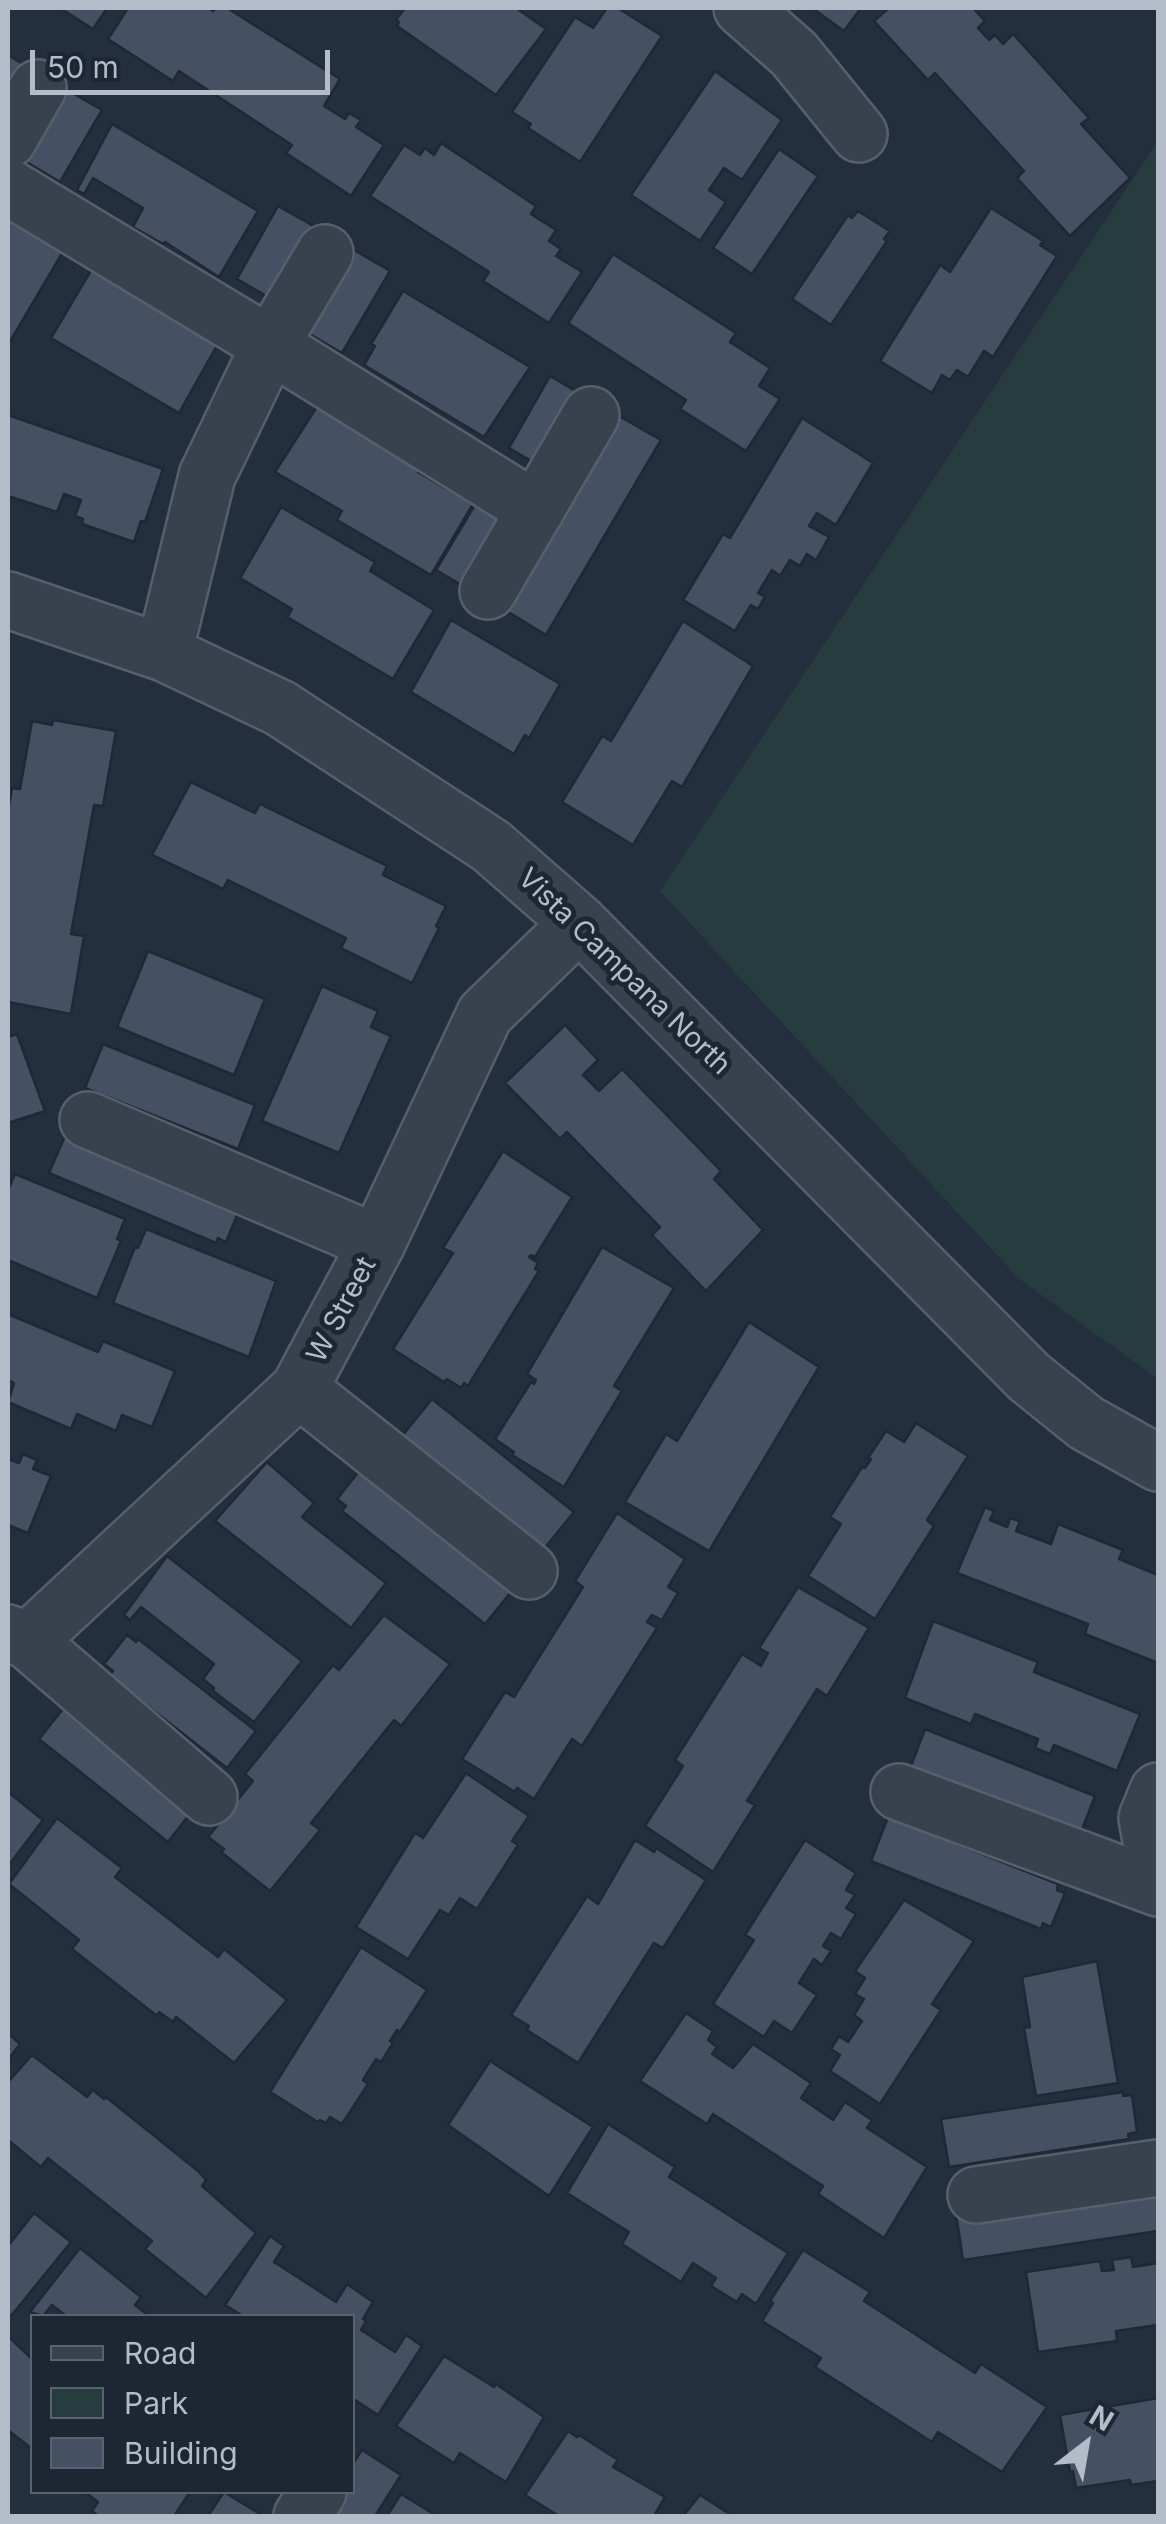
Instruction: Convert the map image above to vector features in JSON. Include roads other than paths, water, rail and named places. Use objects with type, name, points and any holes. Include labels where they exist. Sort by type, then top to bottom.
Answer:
[{"type":"street","points":[[742,8],[794,54],[859,134]]},
{"type":"street","points":[[8,140],[38,88]]},
{"type":"street","points":[[8,187],[536,510]]},
{"type":"street","points":[[164,653],[207,476],[270,345],[325,252]]},
{"type":"street","points":[[488,591],[591,416]]},
{"type":"street","name":"Vista Campana North","points":[[8,600],[164,653],[280,708],[491,846],[579,923],[1029,1376],[1086,1423],[1158,1463]]},
{"type":"street","name":"W Street","points":[[18,1637],[299,1389],[377,1243],[485,1014],[579,923]]},
{"type":"street","points":[[88,1120],[377,1243]]},
{"type":"street","points":[[299,1389],[529,1571]]},
{"type":"street","points":[[18,1637],[209,1797]]},
{"type":"street","points":[[1158,1791],[1147,1818],[1158,1880]]},
{"type":"street","points":[[899,1792],[1158,1888]]},
{"type":"street","points":[[976,2195],[1158,2168]]},
{"type":"street","points":[[302,2516],[317,2494]]}]
